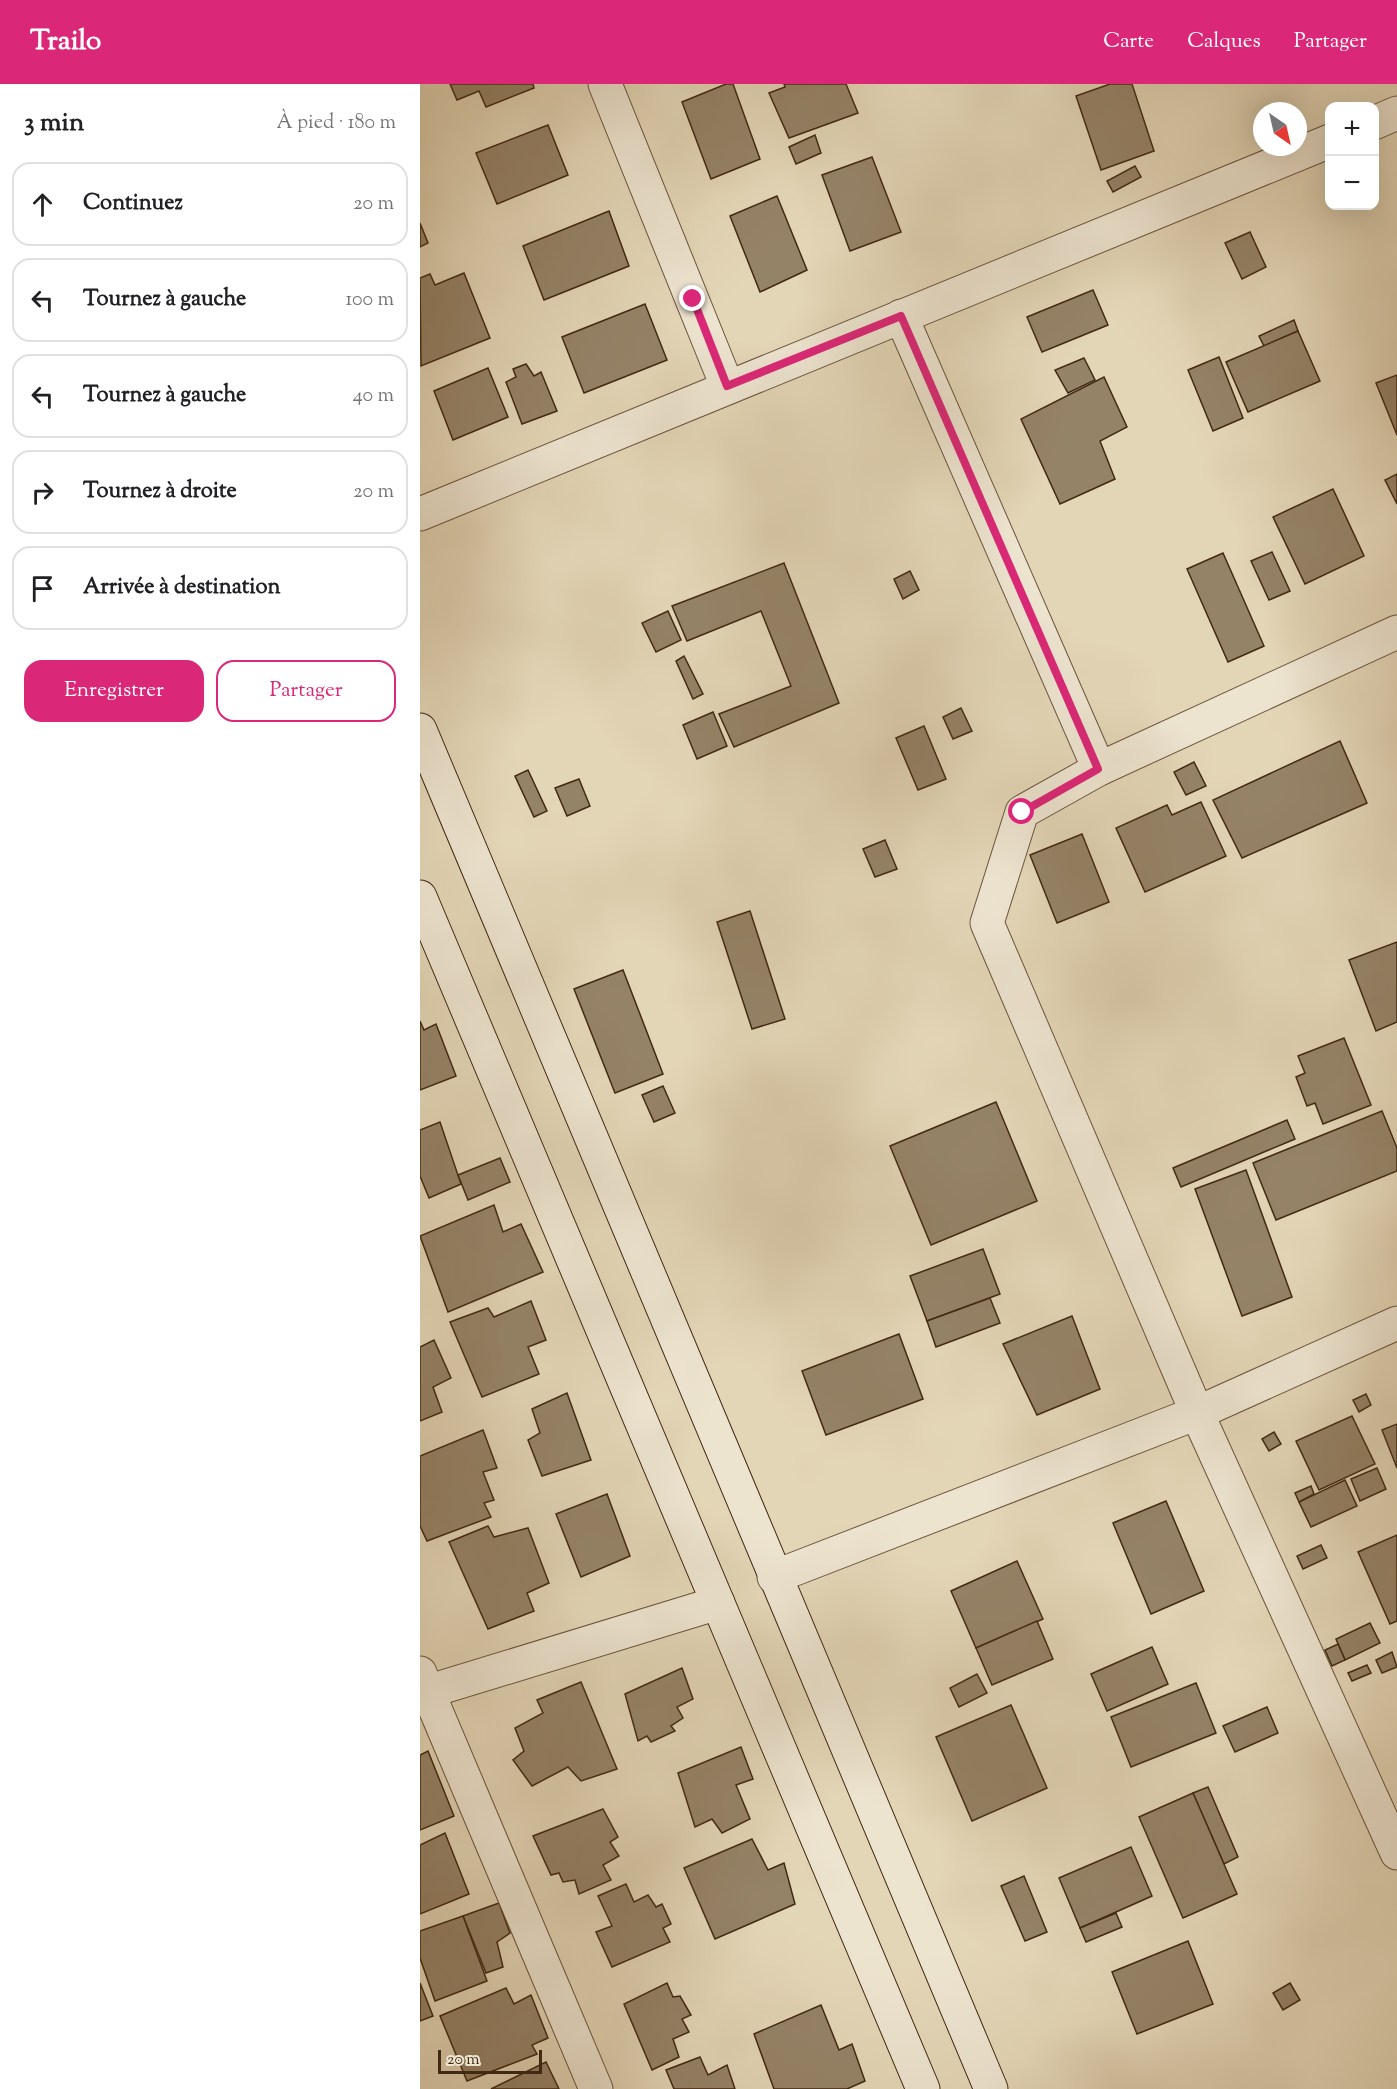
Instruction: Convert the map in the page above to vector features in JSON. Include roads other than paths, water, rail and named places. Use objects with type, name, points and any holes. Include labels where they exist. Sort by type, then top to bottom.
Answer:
[{"type":"street","points":[[605,84],[727,386]]},
{"type":"street","points":[[1379,121],[1397,113]]},
{"type":"street","points":[[420,514],[727,386],[1325,143]]},
{"type":"street","points":[[901,316],[1098,769]]},
{"type":"street","points":[[1397,632],[1098,769],[1022,812],[987,923],[1197,1413],[1397,1853]]},
{"type":"street","points":[[420,730],[991,2089]]},
{"type":"street","points":[[420,897],[923,2089]]},
{"type":"street","points":[[774,1577],[1197,1413],[1397,1323]]},
{"type":"street","points":[[596,2089],[423,1686],[718,1603]]}]
